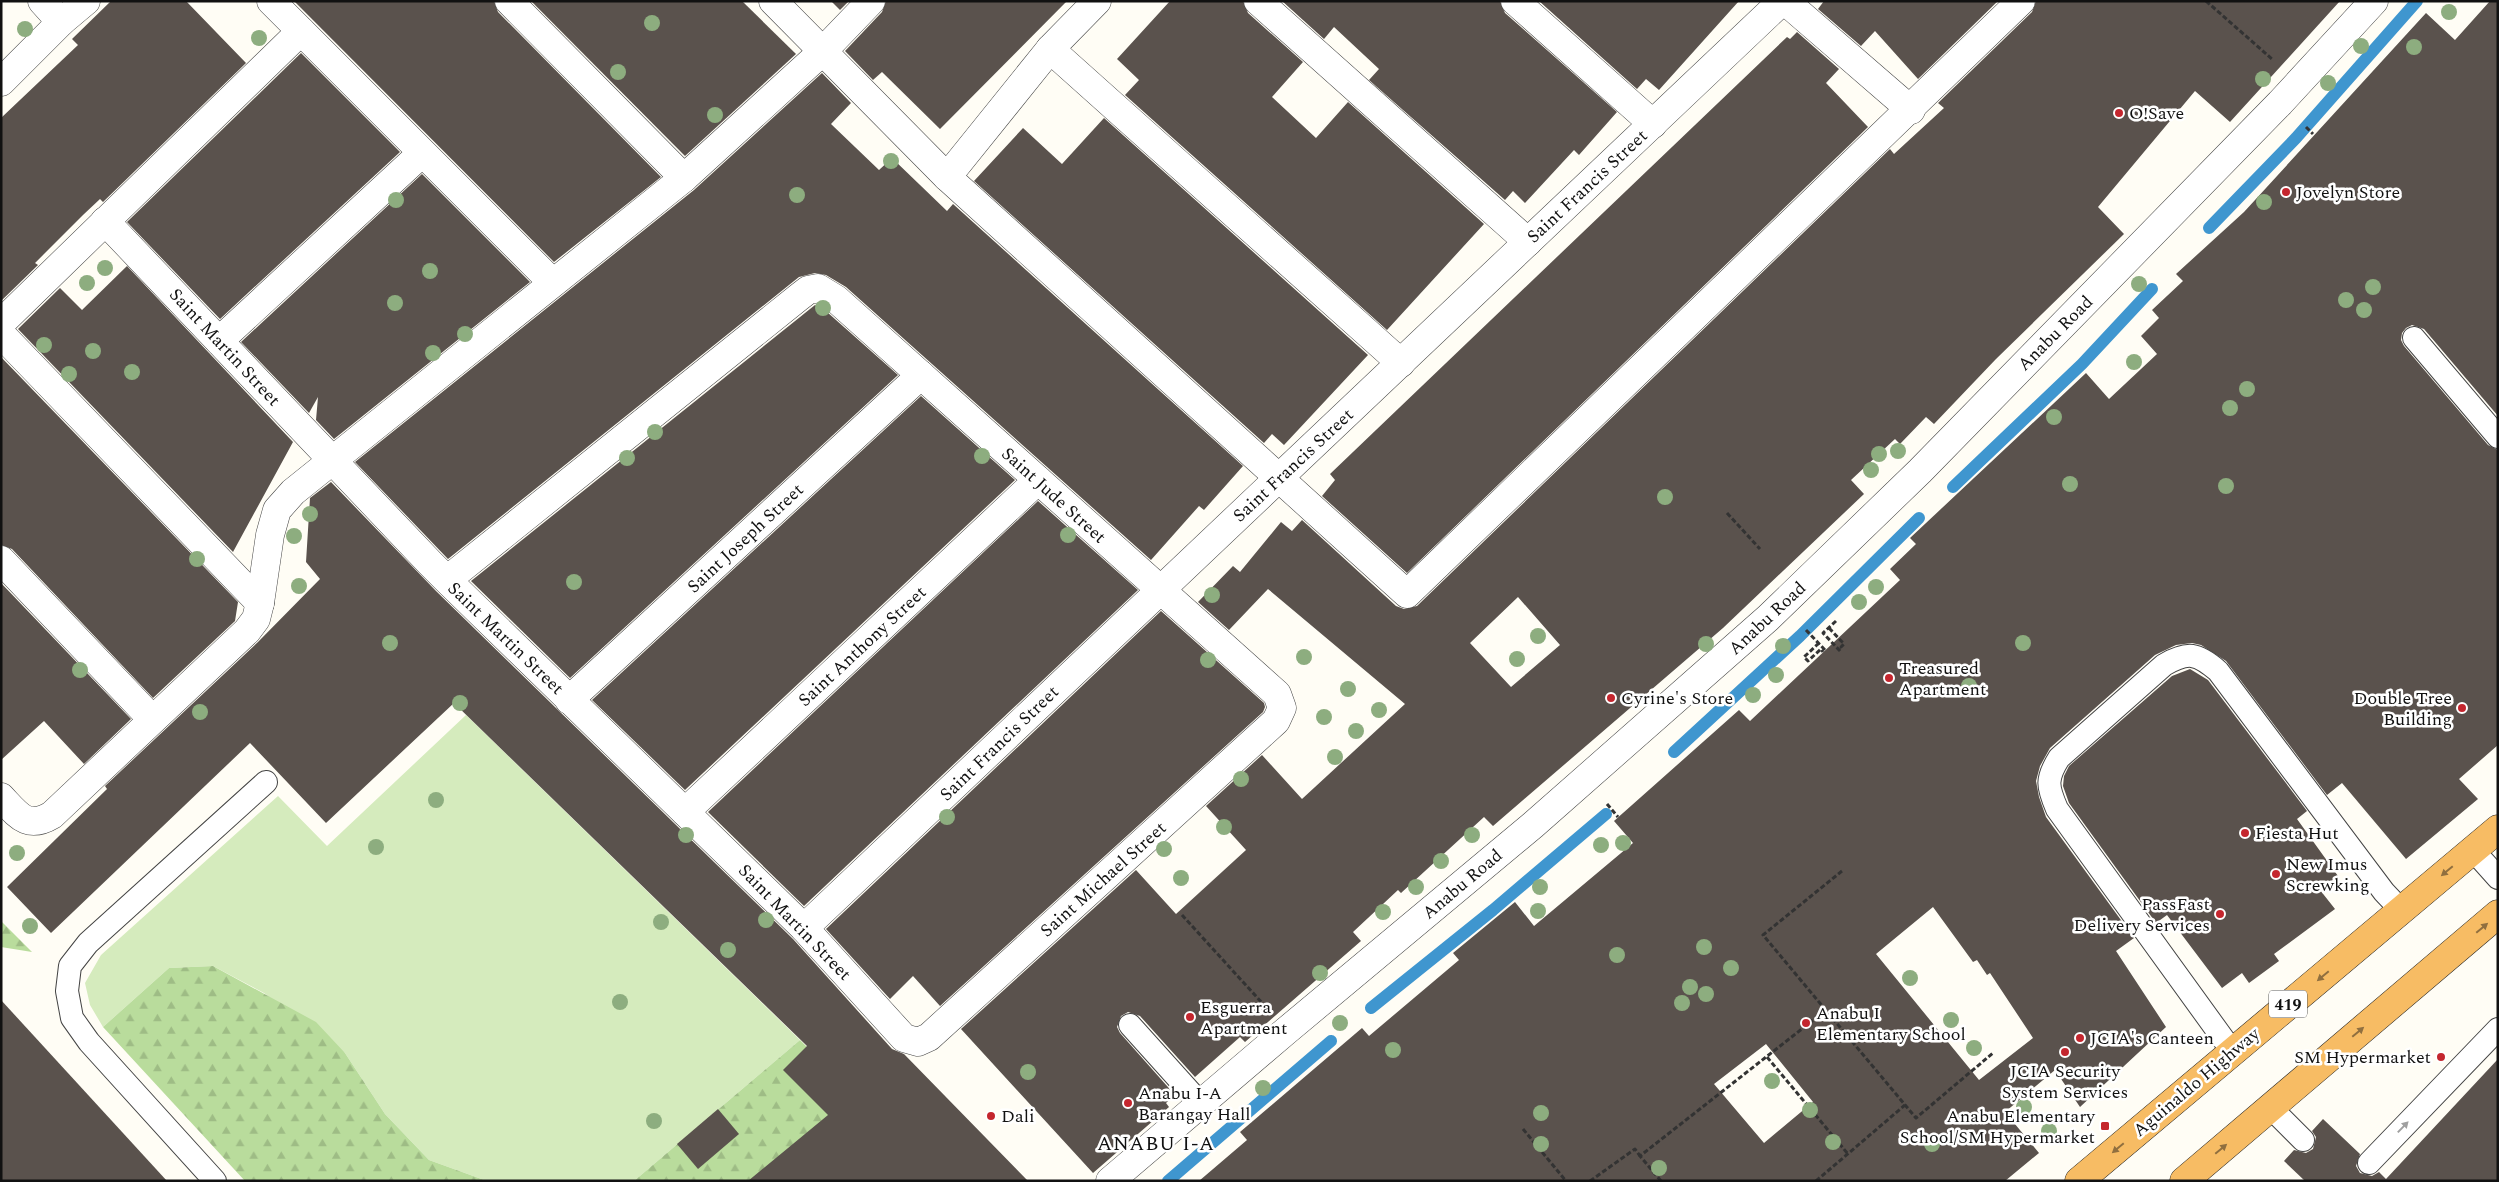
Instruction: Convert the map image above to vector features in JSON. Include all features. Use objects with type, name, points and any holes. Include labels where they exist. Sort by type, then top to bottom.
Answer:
[{"type":"highway","name":"Aguinaldo Highway","points":[[2079,1181],[2498,828]]},
{"type":"highway","points":[[2184,1181],[2498,914]]},
{"type":"street","points":[[42,1],[61,22]]},
{"type":"street","points":[[1,82],[61,22],[86,1]]},
{"type":"street","points":[[271,1],[552,282]]},
{"type":"street","points":[[509,1],[684,178]]},
{"type":"street","points":[[773,1],[947,176],[1407,594],[1911,110],[2021,1]]},
{"type":"street","points":[[1,797],[20,816],[28,821],[36,823],[52,815],[247,631],[256,619],[270,535],[277,510],[293,492],[552,282],[684,178],[823,51],[872,1]]},
{"type":"street","points":[[947,176],[1050,49],[1097,1]]},
{"type":"street","points":[[1258,1],[1528,242]]},
{"type":"street","points":[[1515,1],[1653,124]]},
{"type":"street","points":[[1784,1],[1911,110]]},
{"type":"street","name":"Saint Francis Street","points":[[804,928],[1784,1]]},
{"type":"street","name":"Anabu Road","points":[[1110,1181],[1286,1030],[1533,825],[1768,618],[1920,471],[2280,103],[2374,1]]},
{"type":"street","points":[[1,323],[301,31]]},
{"type":"street","points":[[1050,49],[1401,363]]},
{"type":"street","points":[[219,341],[422,153]]},
{"type":"street","name":"Saint Martin Street","points":[[105,221],[447,580],[804,928],[904,1038],[918,1042]]},
{"type":"street","name":"Saint Jude Street","points":[[447,580],[799,297],[808,290],[818,288],[836,299],[1277,694],[1282,708]]},
{"type":"street","points":[[1,334],[260,603]]},
{"type":"street","name":"Saint Joseph Street","points":[[569,700],[921,375]]},
{"type":"street","name":"Saint Anthony Street","points":[[685,812],[1038,480]]},
{"type":"street","points":[[1,560],[152,719]]},
{"type":"street","name":"Saint Michael Street","points":[[918,1042],[929,1037],[1276,720],[1282,708]]},
{"type":"lane","points":[[2414,338],[2498,438]]},
{"type":"lane","points":[[2232,1051],[2057,808],[2048,790],[2050,773],[2059,758],[2164,665],[2180,656],[2201,657],[2218,671],[2401,910]]},
{"type":"lane","points":[[215,1181],[89,1042],[72,1018],[67,991],[70,966],[88,942],[266,782]]},
{"type":"lane","points":[[2473,850],[2498,878]]},
{"type":"lane","points":[[1130,1025],[1201,1104]]},
{"type":"lane","points":[[2369,1163],[2498,1029]]},
{"type":"lane","points":[[2270,1107],[2303,1140]]},
{"type":"path","points":[[2206,1],[2277,63]]},
{"type":"path","points":[[1727,513],[1760,549]]},
{"type":"path","points":[[1829,628],[1844,644],[1841,648],[1842,651],[1823,633],[1836,621]]},
{"type":"path","points":[[1811,635],[1819,643],[1824,651],[1821,649],[1808,661],[1804,657],[1819,643]]},
{"type":"path","points":[[1842,871],[1763,935],[1916,1118],[1993,1053]]},
{"type":"path","points":[[1182,915],[1286,1030]]},
{"type":"path","points":[[1640,1156],[1826,1010]]},
{"type":"path","points":[[1767,1057],[1848,1154]]},
{"type":"path","points":[[1816,1181],[1905,1105]]},
{"type":"path","points":[[1523,1129],[1566,1181]]},
{"type":"path","points":[[1590,1181],[1635,1149],[1661,1181]]},
{"type":"green space","points":[[466,715],[800,1040],[634,1181],[487,1181],[429,1160],[385,1114],[345,1053],[264,993],[213,966],[169,968],[103,1027],[90,1005],[85,983],[101,955],[278,796],[327,846]]},
{"type":"green space","points":[[1,921],[32,952],[1,947]]},
{"type":"green space","points":[[213,966],[316,1022],[345,1053],[385,1114],[429,1160],[487,1181],[245,1181],[103,1027],[169,968]]},
{"type":"green space","points":[[800,1040],[838,1078],[852,1181],[634,1181]]},
{"type":"building","points":[[111,1],[186,1],[246,63],[103,202],[100,199],[83,215],[35,263],[38,265],[1,301],[1,118],[78,45],[72,39]]},
{"type":"building","points":[[294,1],[494,1],[498,12],[661,177],[554,262]]},
{"type":"building","points":[[531,1],[742,1],[796,54],[685,156]]},
{"type":"building","points":[[831,1],[849,1],[840,10]]},
{"type":"building","points":[[886,1],[1067,1],[940,129],[882,72],[873,80],[845,51],[882,12]]},
{"type":"building","points":[[1170,1],[1243,1],[1248,13],[1303,62],[1272,97],[1316,138],[1348,102],[1484,224],[1387,330],[1125,95],[1139,80],[1117,59]]},
{"type":"building","points":[[1282,1],[1500,1],[1505,13],[1617,112],[1579,155],[1574,150],[1525,203],[1513,191],[1505,200],[1369,80],[1379,69],[1334,27],[1324,39]]},
{"type":"building","points":[[1539,1],[1739,1],[1659,90],[1646,79],[1637,89]]},
{"type":"building","points":[[1824,1],[1998,1],[1918,79],[1875,31],[1861,46],[1818,9]]},
{"type":"building","points":[[2036,1],[2340,1],[2230,122],[2195,91],[2098,207],[2124,234],[1996,359],[1934,424],[1926,417],[1900,444],[1895,439],[1851,480],[1864,494],[1723,628],[1493,826],[1484,817],[1401,893],[1398,890],[1353,932],[1361,941],[1245,1042],[1240,1037],[1195,1077],[1140,1016],[1128,1012],[1121,1016],[1117,1027],[1120,1033],[1175,1095],[1166,1103],[1169,1107],[1093,1173],[961,1029],[1136,870],[1176,914],[1246,850],[1206,806],[1262,755],[1302,799],[1405,704],[1268,589],[1229,630],[1198,602],[1233,566],[1240,572],[1281,522],[1292,531],[1302,520],[1396,606],[1404,609],[1417,606],[1890,149],[1894,154],[1944,108],[1938,103],[2032,12]],"holes":[[[1518,597],[1560,645],[1511,687],[1470,643]]]},
{"type":"building","points":[[2490,1],[2498,1],[2498,416],[2424,329],[2412,325],[2402,333],[2401,340],[2404,346],[2488,445],[2498,450],[2498,745],[2459,779],[2478,799],[2406,859],[2342,783],[2327,795],[2226,661],[2201,645],[2192,643],[2176,645],[2155,655],[2050,748],[2040,766],[2036,781],[2046,817],[2134,938],[2116,951],[2166,1027],[2080,1107],[2055,1070],[2005,1112],[2039,1153],[2005,1181],[1199,1181],[1247,1140],[1240,1132],[1362,1028],[1369,1036],[1459,960],[1453,953],[1515,902],[1534,926],[1633,843],[1614,821],[1739,710],[1750,721],[1900,580],[1890,569],[1916,544],[1910,538],[2086,373],[2109,399],[2157,354],[2141,336],[2159,318],[2152,310],[2183,281],[2176,274],[2244,212],[2426,13],[2455,40]],"holes":[[[1933,907],[1973,962],[1977,960],[1987,975],[1990,973],[2033,1038],[1979,1080],[1876,954]],[[1766,1044],[1813,1102],[1764,1143],[1714,1084]]]},
{"type":"building","points":[[1797,32],[1839,69],[1826,83],[1868,127],[1407,573],[1322,496],[1335,480],[1330,474],[1787,37],[1790,39]]},
{"type":"building","points":[[301,53],[400,152],[220,319],[127,222]]},
{"type":"building","points":[[822,73],[851,103],[831,124],[879,170],[892,158],[947,211],[953,204],[1243,466],[1204,510],[1199,506],[1151,560],[846,287],[826,275],[815,273],[799,277],[448,559],[355,462],[694,190]]},
{"type":"building","points":[[1104,118],[1368,355],[1284,445],[1272,434],[1264,443],[974,181],[1023,128],[1062,164]]},
{"type":"building","points":[[422,174],[530,282],[334,439],[316,420],[318,397],[309,413],[241,342]]},
{"type":"building","points":[[127,266],[293,442],[233,552],[18,329],[60,288],[82,310]]},
{"type":"building","points":[[815,305],[827,312],[898,375],[570,678],[471,581]]},
{"type":"building","points":[[1,357],[238,602],[235,621],[153,698],[12,549],[1,545]]},
{"type":"building","points":[[921,396],[1015,480],[685,790],[592,700]]},
{"type":"building","points":[[331,482],[436,591],[793,939],[892,1049],[904,1054],[1028,1181],[748,1181],[828,1115],[783,1070],[807,1046],[454,703],[326,823],[250,743],[51,933],[7,887],[107,789],[105,786],[258,642],[320,579],[306,562],[310,498]]},
{"type":"building","points":[[1038,501],[1138,590],[804,906],[708,812]]},
{"type":"building","points":[[1,583],[131,719],[84,764],[44,721],[1,760]]},
{"type":"building","points":[[1161,611],[1264,703],[1263,712],[940,1006],[913,976],[890,999],[826,929]]},
{"type":"building","points":[[2190,669],[2208,680],[2307,811],[2297,819],[2338,876],[2320,890],[2335,909],[2274,954],[2279,961],[2249,983],[2242,973],[2222,988],[2167,915],[2156,923],[2069,803],[2063,786],[2064,776],[2069,766],[2172,676]]},
{"type":"building","points":[[1,1000],[167,1181],[1,1181]]},
{"type":"building","points":[[2498,1059],[2498,1181],[2305,1181],[2284,1161],[2294,1150],[2306,1153],[2313,1149],[2316,1137],[2312,1131],[2323,1119],[2360,1154],[2356,1166],[2360,1173],[2372,1176],[2379,1172],[2386,1179]]},
{"type":"building","points":[[718,1109],[739,1134],[698,1169],[677,1144]]},
{"type":"waterway","points":[[2209,228],[2296,138],[2417,1]]},
{"type":"waterway","points":[[1953,487],[2082,364],[2152,289]]},
{"type":"waterway","points":[[1674,752],[1800,636],[1919,518]]},
{"type":"waterway","points":[[1371,1008],[1493,910],[1606,814]]},
{"type":"waterway","points":[[1168,1181],[1331,1041]]},
{"type":"place","name":"O!Save","points":[[2119,113]]},
{"type":"place","name":"Jovelyn Store","points":[[2286,192]]},
{"type":"place","name":"Treasured Apartment","points":[[1889,678]]},
{"type":"place","name":"Cyrine's Store","points":[[1611,698]]},
{"type":"place","name":"Double Tree Building","points":[[2462,708]]},
{"type":"place","name":"Fiesta Hut","points":[[2245,833]]},
{"type":"place","name":"New Imus Screwking","points":[[2276,874]]},
{"type":"place","name":"PassFast Delivery Services","points":[[2220,914]]},
{"type":"place","name":"Esguerra Apartment","points":[[1190,1017]]},
{"type":"place","name":"Anabu I Elementary School","points":[[1806,1023]]},
{"type":"place","name":"JCIA's Canteen","points":[[2080,1038]]},
{"type":"place","name":"JCIA Security System Services","points":[[2065,1052]]},
{"type":"place","name":"SM Hypermarket","points":[[2441,1057]]},
{"type":"place","name":"Anabu I-A Barangay Hall","points":[[1128,1103]]},
{"type":"place","name":"Dali","points":[[991,1116]]},
{"type":"place","name":"Anabu Elementary School/SM Hypermarket","points":[[2105,1126]]},
{"type":"district","name":"ANABU I-A","points":[[1156,1143]]}]
